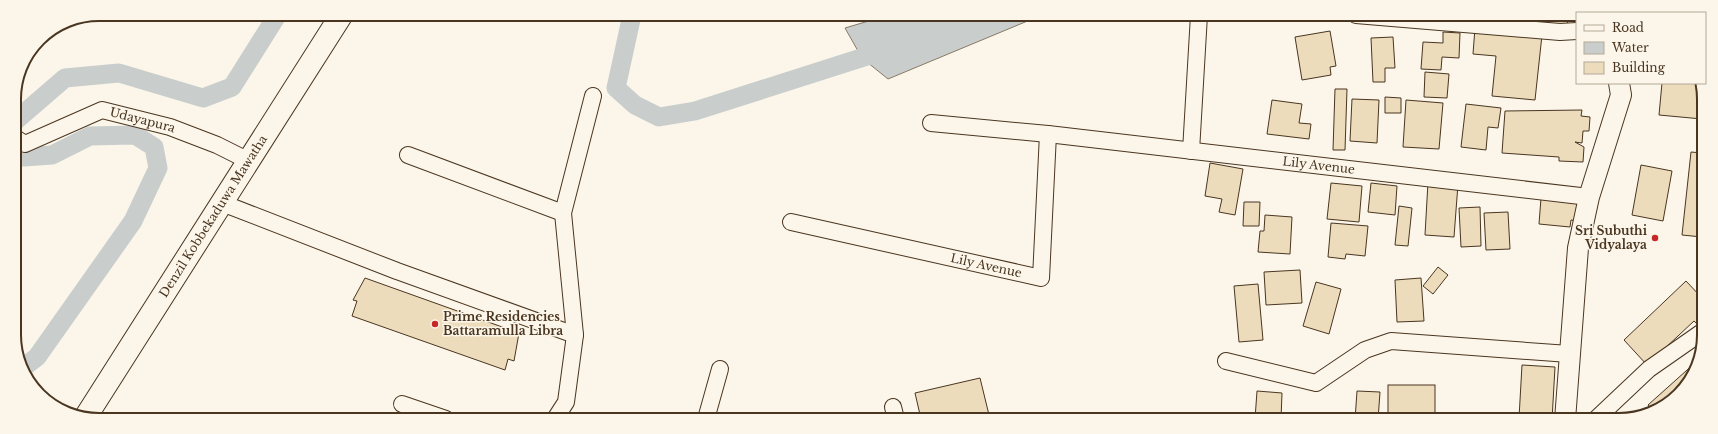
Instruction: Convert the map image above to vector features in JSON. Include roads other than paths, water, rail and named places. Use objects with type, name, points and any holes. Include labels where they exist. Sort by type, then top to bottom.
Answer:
[{"type":"main road","name":"Denzil Kobbekaduwa Mawatha","points":[[89,412],[338,21]]},
{"type":"street","points":[[1191,151],[1199,21]]},
{"type":"street","points":[[1428,21],[1560,32],[1576,31]]},
{"type":"street","points":[[1565,413],[1568,354],[1578,248],[1589,197],[1621,95],[1620,84]]},
{"type":"street","points":[[559,413],[566,402],[575,335],[563,213],[593,96]]},
{"type":"street","name":"Udayapura","points":[[21,141],[25,144],[102,110],[170,127],[217,145],[249,161]]},
{"type":"street","name":"Lily Avenue","points":[[931,123],[1048,134],[1589,197]]},
{"type":"street","name":"Lily Avenue","points":[[791,222],[1041,278],[1048,134]]},
{"type":"street","points":[[408,155],[563,213]]},
{"type":"street","points":[[222,203],[397,271],[575,335]]},
{"type":"street","points":[[1602,413],[1649,369],[1697,336]]},
{"type":"street","points":[[1226,361],[1316,383],[1365,350],[1391,340],[1568,354]]},
{"type":"street","points":[[708,413],[720,369]]},
{"type":"street","points":[[402,404],[428,413]]},
{"type":"water","points":[[869,21],[1028,21],[888,79],[862,58],[845,28]]},
{"type":"waterway","points":[[21,116],[65,78],[119,73],[203,98],[232,87],[274,21]]},
{"type":"waterway","points":[[631,21],[616,88],[635,105],[659,117],[695,111],[886,50]]},
{"type":"waterway","points":[[21,155],[24,157],[52,155],[90,136],[135,135],[154,147],[158,168],[133,221],[37,357],[27,365]]},
{"type":"place","name":"Sri Subuthi Vidyalaya","points":[[1655,238]]},
{"type":"place","name":"Prime Residencies Battaramulla Libra","points":[[435,324]]}]
